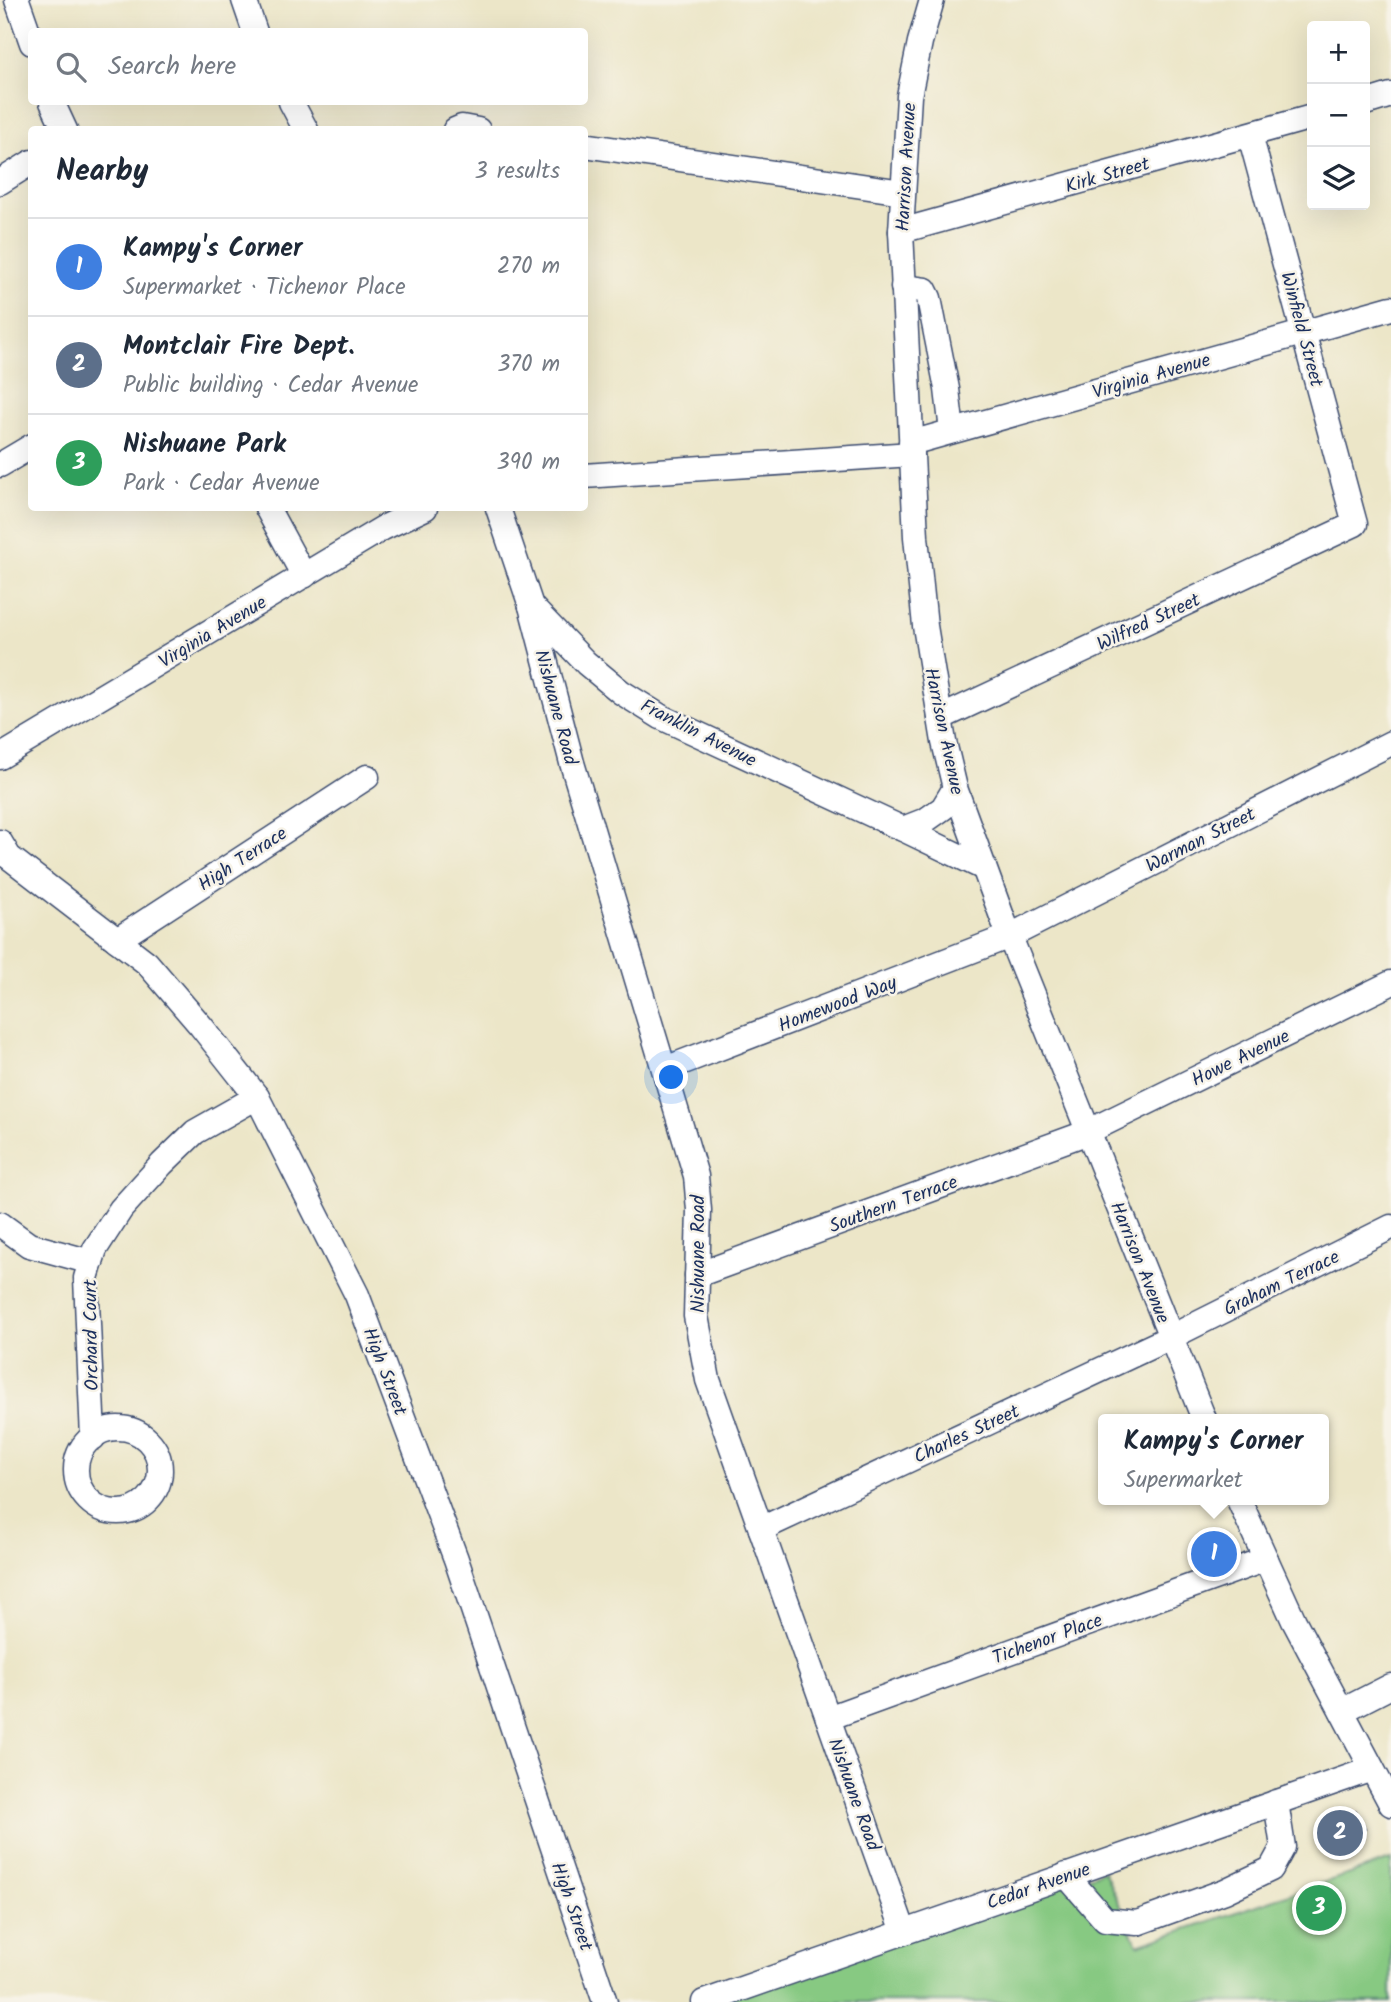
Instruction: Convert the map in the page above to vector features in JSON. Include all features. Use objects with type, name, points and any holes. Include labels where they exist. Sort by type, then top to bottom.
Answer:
[{"type":"street","points":[[17,0],[28,32]]},
{"type":"street","points":[[244,0],[254,28]]},
{"type":"street","name":"Harrison Avenue","points":[[932,0],[909,96],[901,231],[916,537],[925,626],[940,718],[955,788],[984,868],[1202,1414]]},
{"type":"street","points":[[1370,101],[1391,95]]},
{"type":"street","points":[[53,105],[63,126]]},
{"type":"street","points":[[293,105],[304,126]]},
{"type":"street","name":"Kirk Street","points":[[901,231],[1307,118]]},
{"type":"street","name":"Winfield Street","points":[[1250,135],[1355,524]]},
{"type":"street","points":[[588,146],[903,192]]},
{"type":"street","points":[[0,182],[28,164]]},
{"type":"street","points":[[903,287],[925,290],[929,298],[953,431]]},
{"type":"street","name":"Virginia Avenue","points":[[588,476],[911,449],[953,431],[1391,308]]},
{"type":"street","points":[[0,465],[28,448]]},
{"type":"street","points":[[269,511],[304,576]]},
{"type":"street","name":"Virginia Avenue","points":[[0,757],[383,528],[419,511]]},
{"type":"street","name":"Franklin Avenue","points":[[499,511],[531,606],[586,663],[621,692],[660,717],[984,868]]},
{"type":"street","name":"Wilfred Street","points":[[940,718],[1355,524]]},
{"type":"street","name":"Nishuane Road","points":[[531,606],[572,763],[696,1176],[699,1210],[696,1316],[708,1380],[904,1932]]},
{"type":"street","name":"Warman Street","points":[[1010,936],[1391,743]]},
{"type":"street","name":"High Terrace","points":[[117,940],[367,777]]},
{"type":"street","points":[[903,829],[926,820],[943,808],[955,788]]},
{"type":"street","name":"High Street","points":[[0,842],[9,857],[147,963],[257,1097],[357,1295],[456,1559],[605,2002]]},
{"type":"street","name":"Homewood Way","points":[[665,1069],[1010,936]]},
{"type":"street","name":"Howe Avenue","points":[[1088,1131],[1391,983]]},
{"type":"street","name":"Orchard Court","points":[[93,1438],[86,1278],[95,1249],[121,1209],[195,1132],[257,1097]]},
{"type":"street","name":"Southern Terrace","points":[[697,1275],[1088,1131]]},
{"type":"street","points":[[0,1224],[29,1244],[91,1262]]},
{"type":"street","name":"Graham Terrace","points":[[1171,1336],[1391,1227]]},
{"type":"street","name":"Charles Street","points":[[761,1529],[1171,1336]]},
{"type":"street","points":[[1241,1505],[1294,1621],[1391,1804]]},
{"type":"street","name":"Tichenor Place","points":[[828,1718],[1266,1559]]},
{"type":"street","points":[[1342,1711],[1391,1686]]},
{"type":"street","name":"Cedar Avenue","points":[[704,2002],[1372,1769]]},
{"type":"street","points":[[1066,1875],[1105,1920],[1136,1923],[1225,1891],[1271,1869],[1283,1847],[1276,1802]]},
{"type":"green space","points":[[1391,1860],[1391,2002],[709,2002],[1104,1871],[1138,1945]]},
{"type":"building","points":[[1356,1811],[1365,1829],[1361,1831],[1362,1835],[1327,1853],[1317,1832]]},
{"type":"place","name":"Kampy's Corner","points":[[1214,1554]]},
{"type":"place","name":"Montclair Fire Dept.","points":[[1340,1833]]},
{"type":"place","name":"Nishuane Park","points":[[1319,1908]]}]
